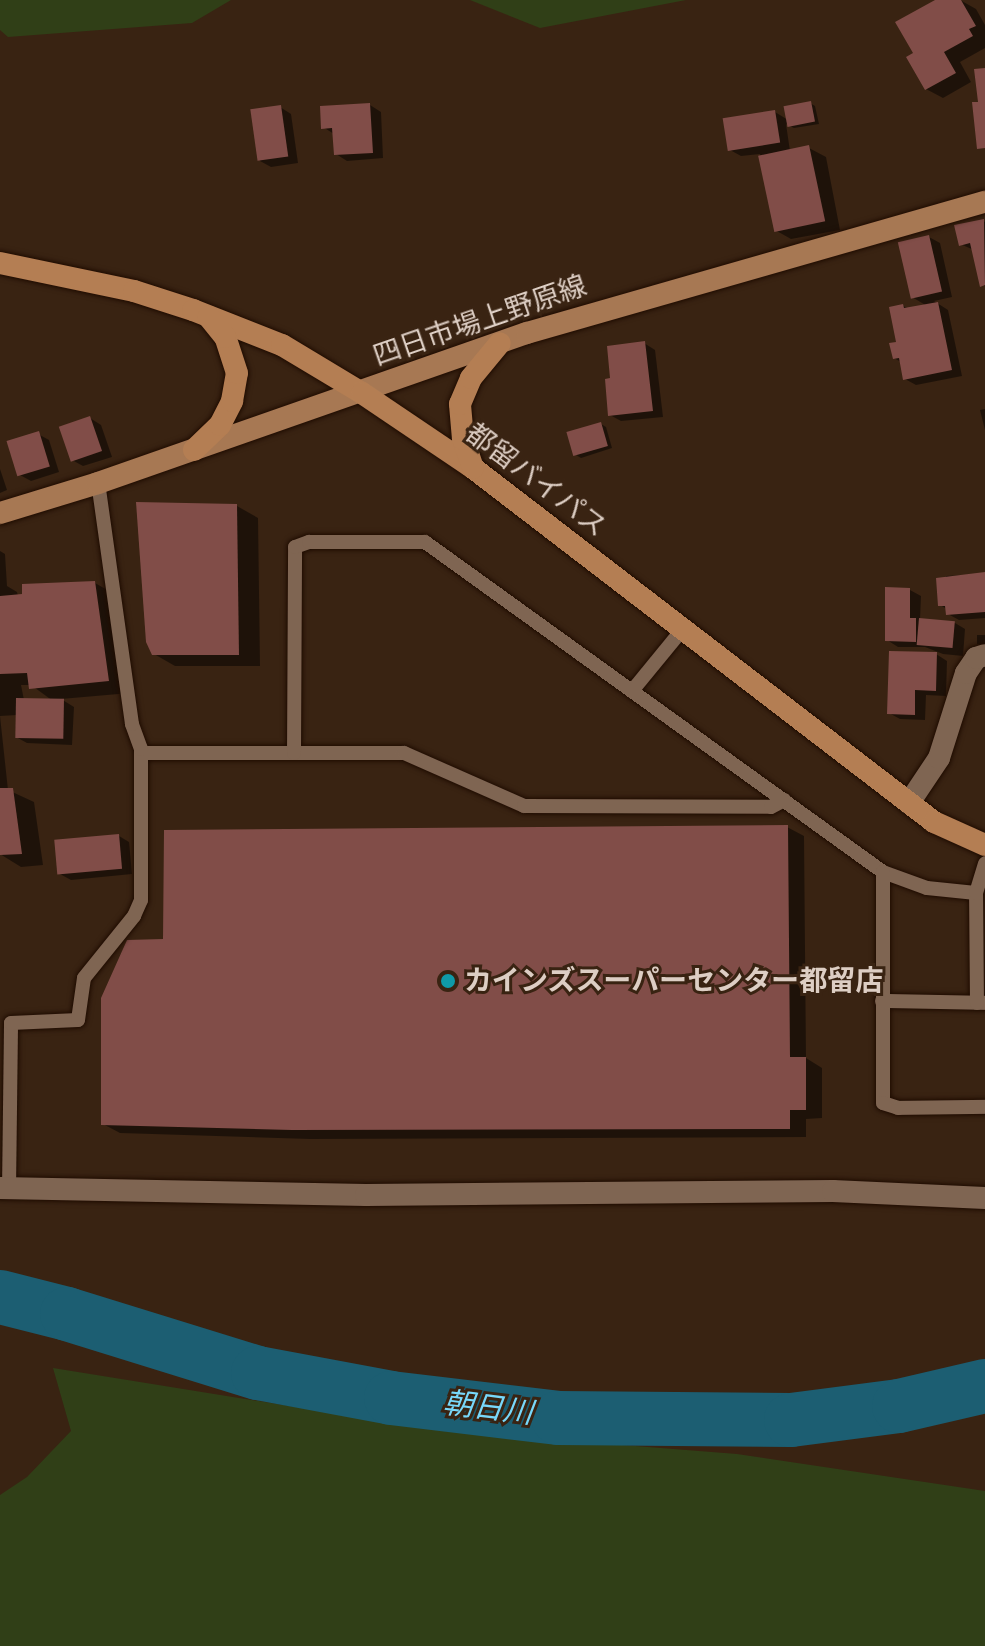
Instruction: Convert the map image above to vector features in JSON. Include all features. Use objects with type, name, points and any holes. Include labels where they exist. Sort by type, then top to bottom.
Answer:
[{"type":"highway","name":"都留バイパス","points":[[0,263],[134,291],[282,345],[362,393],[473,468],[934,822],[985,845]]},
{"type":"highway","points":[[194,450],[220,425],[232,401],[237,373],[225,337],[209,316]]},
{"type":"highway","points":[[473,468],[463,439],[460,404],[471,378],[500,343]]},
{"type":"main road","name":"四日市場上野原線","points":[[0,513],[98,483],[500,343],[776,259],[985,202]]},
{"type":"street","points":[[909,803],[939,758],[966,673],[976,658],[985,655]]},
{"type":"street","points":[[4,1189],[366,1195],[833,1191],[985,1198]]},
{"type":"lane","points":[[4,1189],[10,1029],[17,1022],[78,1020],[84,978],[140,907],[141,753],[132,724],[98,483]]},
{"type":"lane","points":[[294,753],[294,553],[300,543],[425,542],[883,872],[927,888],[976,893]]},
{"type":"lane","points":[[632,691],[682,630]]},
{"type":"lane","points":[[141,753],[404,753],[524,806],[771,807],[784,800]]},
{"type":"lane","points":[[882,1001],[981,1003],[976,893],[985,863]]},
{"type":"lane","points":[[883,872],[881,1092],[886,1106],[985,1107]]},
{"type":"green space","points":[[0,0],[231,0],[192,23],[8,37],[0,30]]},
{"type":"green space","points":[[470,0],[686,0],[540,28]]},
{"type":"green space","points":[[53,1368],[445,1431],[737,1454],[985,1491],[985,1646],[0,1646],[0,1495],[27,1477],[71,1431]]},
{"type":"building","points":[[935,0],[961,0],[976,26],[969,29],[973,36],[944,52],[956,73],[925,90],[906,57],[913,53],[895,22]]},
{"type":"building","points":[[985,68],[985,148],[977,149],[972,102],[978,102],[974,69]]},
{"type":"building","points":[[811,101],[815,122],[788,127],[784,106]]},
{"type":"building","points":[[370,103],[373,153],[334,155],[332,128],[321,129],[320,106]]},
{"type":"building","points":[[281,105],[288,156],[258,161],[250,109]]},
{"type":"building","points":[[775,110],[780,143],[728,151],[723,118]]},
{"type":"building","points":[[809,145],[825,221],[774,232],[758,156]]},
{"type":"building","points":[[984,219],[985,285],[980,287],[970,243],[959,246],[954,225]]},
{"type":"building","points":[[929,235],[942,292],[911,299],[898,242]]},
{"type":"building","points":[[938,302],[952,370],[903,380],[899,358],[893,359],[889,343],[896,342],[889,307],[903,304],[904,308]]},
{"type":"building","points":[[645,341],[653,411],[608,416],[605,379],[610,378],[607,346]]},
{"type":"building","points":[[90,416],[102,451],[71,462],[59,427]]},
{"type":"building","points":[[601,422],[608,446],[573,456],[566,432]]},
{"type":"building","points":[[39,431],[50,466],[17,476],[6,441]]},
{"type":"building","points":[[136,502],[237,504],[239,655],[152,655],[146,642]]},
{"type":"building","points":[[985,572],[985,612],[946,615],[945,606],[938,606],[936,578]]},
{"type":"building","points":[[95,581],[109,681],[29,689],[27,673],[0,674],[0,596],[22,594],[22,584]]},
{"type":"building","points":[[885,587],[910,588],[910,618],[916,618],[916,642],[885,641]]},
{"type":"building","points":[[919,618],[955,621],[953,648],[917,645]]},
{"type":"building","points":[[889,651],[937,652],[936,691],[915,690],[915,715],[887,714]]},
{"type":"building","points":[[16,698],[64,699],[63,739],[15,738]]},
{"type":"building","points":[[0,788],[13,788],[22,854],[0,855]]},
{"type":"building","name":"カインズスーパーセンター都留店","points":[[788,825],[790,1057],[806,1057],[806,1110],[790,1110],[790,1129],[292,1130],[101,1125],[101,998],[127,940],[163,939],[164,830]]},
{"type":"building","points":[[119,834],[122,869],[57,875],[54,840]]},
{"type":"waterway","name":"朝日川","points":[[0,1297],[67,1314],[258,1373],[391,1398],[558,1418],[791,1420],[899,1406],[985,1386]]},
{"type":"place","name":"カインズスーパーセンター都留店","points":[[448,981]]}]
